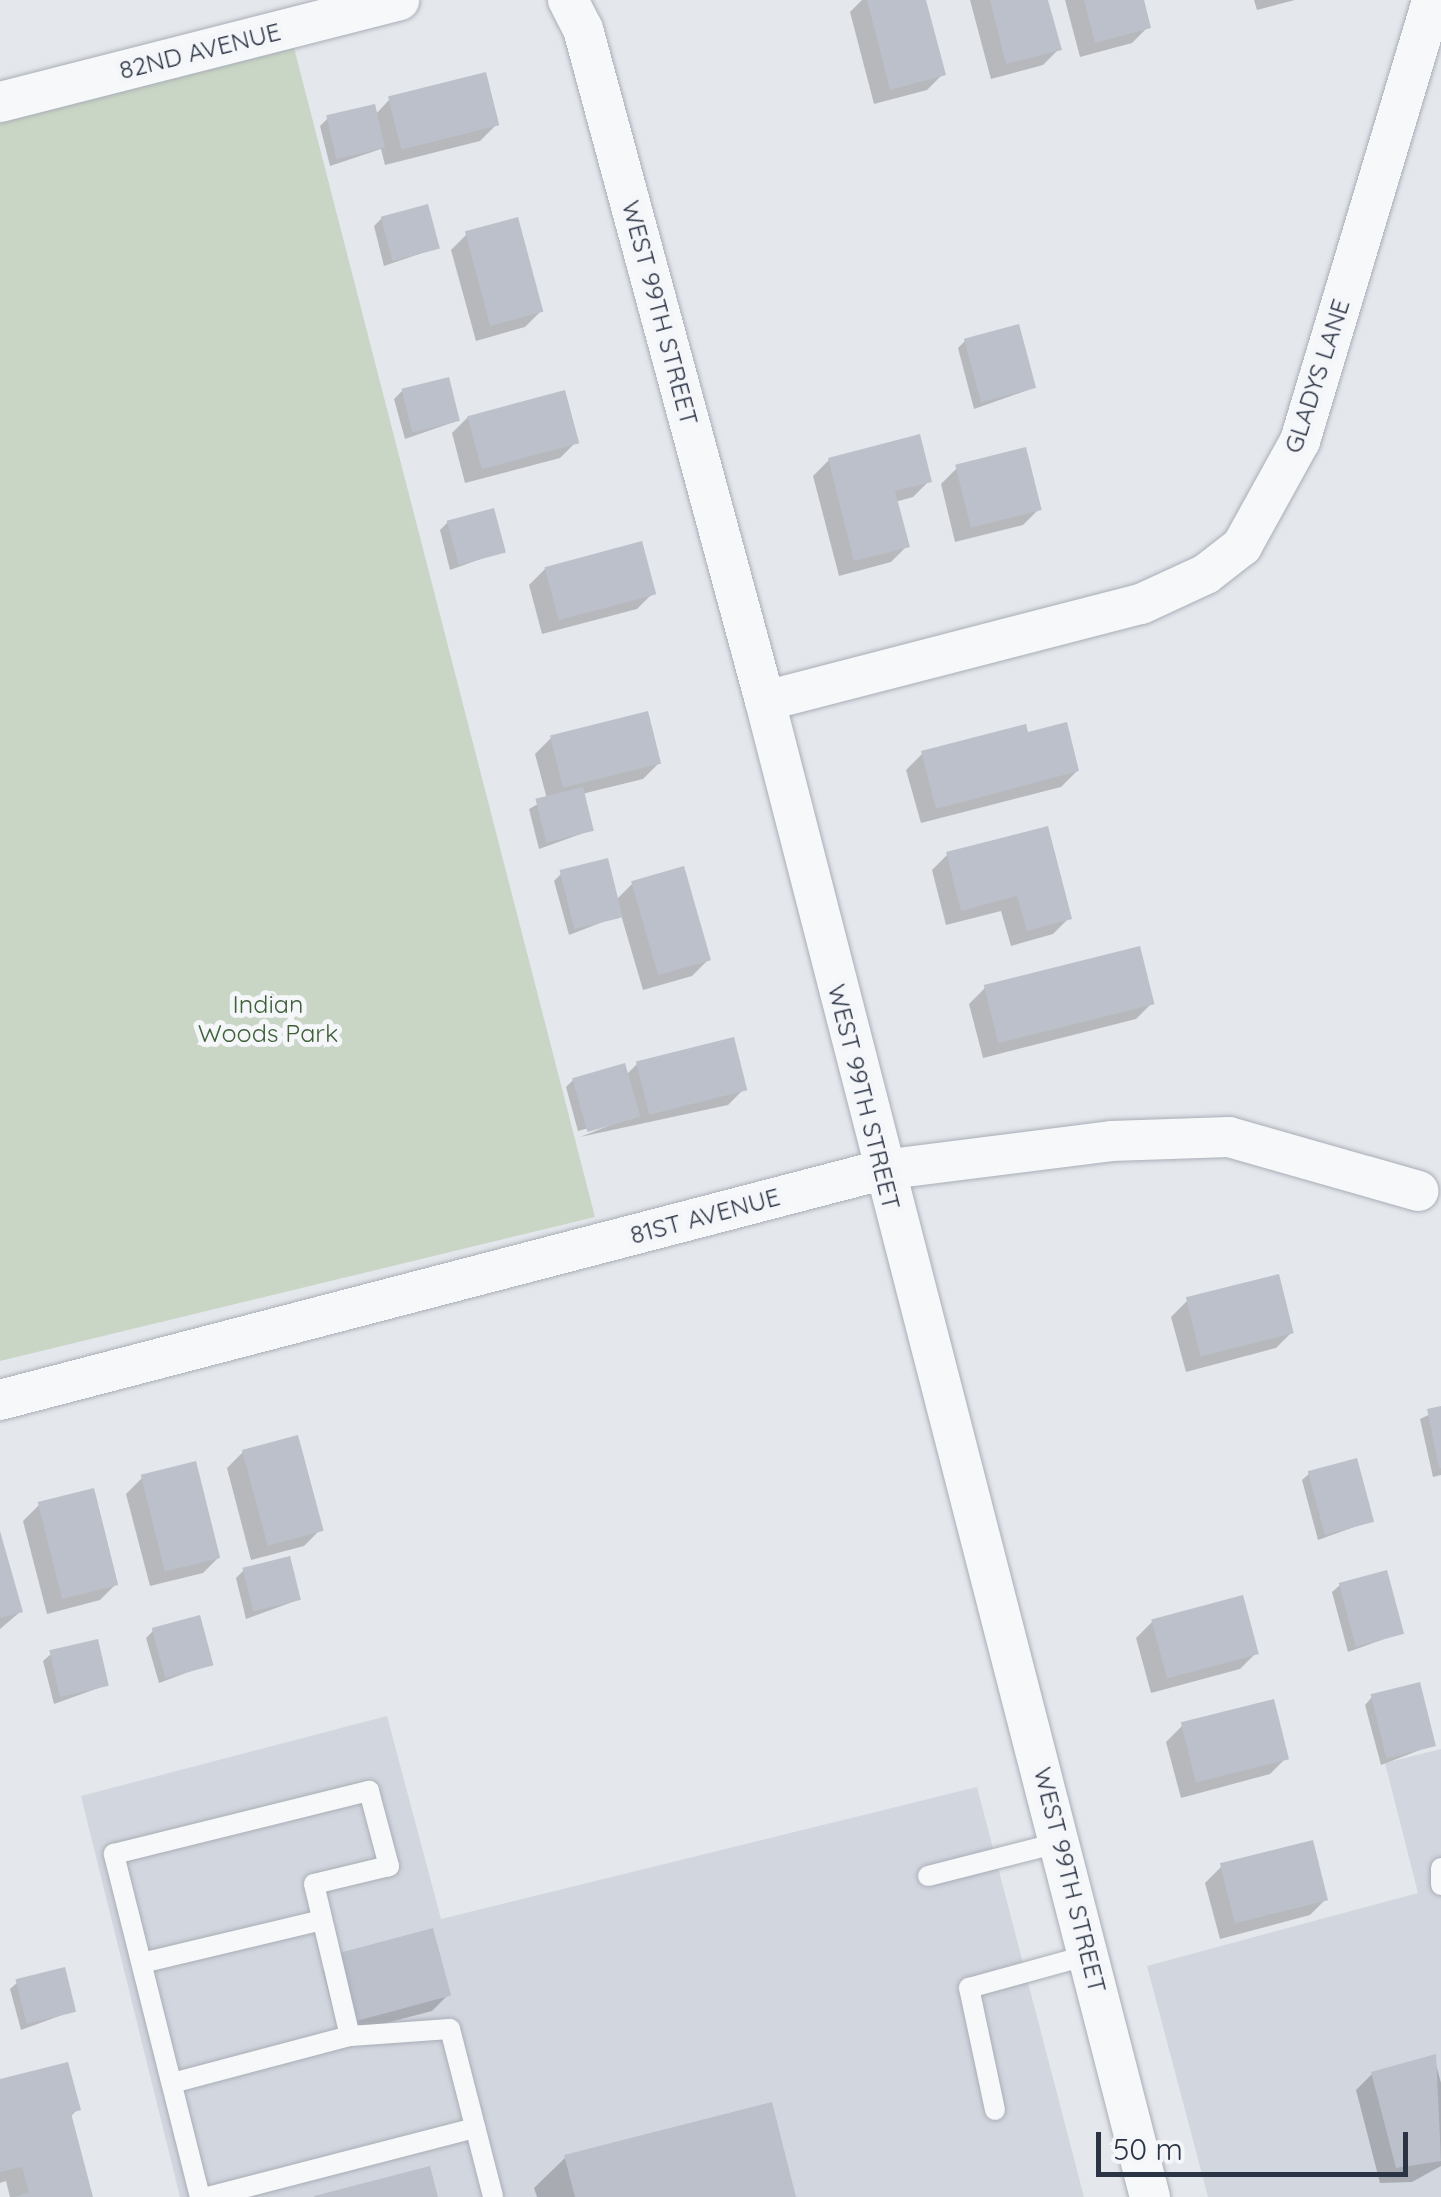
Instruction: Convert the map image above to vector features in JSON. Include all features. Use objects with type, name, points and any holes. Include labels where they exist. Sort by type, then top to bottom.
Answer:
[{"type":"street","name":"82ND AVENUE","points":[[0,102],[399,0]]},
{"type":"street","name":"WEST 99TH STREET","points":[[568,0],[584,29],[765,700],[882,1170],[1061,1842],[1150,2197]]},
{"type":"street","name":"GLADYS LANE","points":[[765,700],[1141,604],[1206,574],[1242,546],[1300,441],[1432,0]]},
{"type":"street","name":"81ST AVENUE","points":[[0,1400],[882,1170],[1112,1142],[1228,1137],[1418,1191]]},
{"type":"lane","points":[[200,2197],[114,1854],[368,1791],[389,1866],[314,1884],[350,2036]]},
{"type":"lane","points":[[928,1876],[1061,1842]]},
{"type":"lane","points":[[1441,1868],[1441,1885]]},
{"type":"lane","points":[[142,1963],[322,1920]]},
{"type":"lane","points":[[995,2110],[969,1988],[1089,1955]]},
{"type":"lane","points":[[172,2084],[350,2036],[450,2029],[494,2197]]},
{"type":"lane","points":[[208,2197],[475,2128]]},
{"type":"shaded area","points":[[387,1716],[441,1919],[977,1787],[1084,2197],[180,2197],[81,1796]]},
{"type":"shaded area","points":[[1441,1749],[1441,2197],[1208,2197],[1147,1966],[1418,1893],[1385,1763]]},
{"type":"green space","name":"Indian Woods Park","points":[[292,40],[595,1217],[0,1361],[0,116]]},
{"type":"building","points":[[867,0],[926,0],[946,75],[890,90]]},
{"type":"building","points":[[990,0],[1048,0],[1062,50],[1006,64]]},
{"type":"building","points":[[1084,0],[1144,0],[1151,28],[1095,43]]},
{"type":"building","points":[[486,72],[499,125],[401,150],[388,96]]},
{"type":"building","points":[[375,104],[385,148],[336,159],[326,115]]},
{"type":"building","points":[[428,204],[440,248],[393,261],[381,217]]},
{"type":"building","points":[[518,217],[543,312],[490,326],[465,231]]},
{"type":"building","points":[[1019,324],[1036,388],[981,403],[964,339]]},
{"type":"building","points":[[449,377],[460,421],[412,433],[401,389]]},
{"type":"building","points":[[565,390],[579,443],[482,469],[467,416]]},
{"type":"building","points":[[920,434],[932,482],[895,491],[910,547],[854,561],[828,458]]},
{"type":"building","points":[[1026,447],[1042,510],[971,528],[955,465]]},
{"type":"building","points":[[494,508],[506,552],[459,565],[447,521]]},
{"type":"building","points":[[642,541],[656,594],[559,620],[544,567]]},
{"type":"building","points":[[648,711],[661,763],[563,788],[550,735]]},
{"type":"building","points":[[1067,722],[1079,771],[936,809],[921,751],[1026,724],[1028,732]]},
{"type":"building","points":[[583,787],[594,831],[546,843],[535,799]]},
{"type":"building","points":[[1048,826],[1072,919],[1027,931],[1017,896],[961,911],[946,852]]},
{"type":"building","points":[[608,858],[623,917],[574,929],[559,870]]},
{"type":"building","points":[[684,866],[711,960],[658,975],[631,881]]},
{"type":"building","points":[[1140,946],[1155,1004],[998,1043],[984,985]]},
{"type":"building","points":[[734,1037],[747,1090],[649,1115],[636,1061]]},
{"type":"building","points":[[625,1063],[640,1117],[588,1132],[572,1078]]},
{"type":"building","points":[[1279,1274],[1294,1333],[1201,1356],[1186,1297]]},
{"type":"building","points":[[1441,1406],[1441,1468],[1439,1468],[1427,1409]]},
{"type":"building","points":[[298,1435],[324,1531],[268,1546],[242,1450]]},
{"type":"building","points":[[1357,1458],[1374,1522],[1325,1535],[1308,1471]]},
{"type":"building","points":[[196,1461],[220,1558],[165,1572],[141,1475]]},
{"type":"building","points":[[94,1488],[118,1585],[62,1599],[38,1502]]},
{"type":"building","points":[[0,1531],[23,1612],[0,1618]]},
{"type":"building","points":[[290,1556],[301,1600],[253,1612],[242,1568]]},
{"type":"building","points":[[1387,1570],[1404,1634],[1356,1647],[1339,1583]]},
{"type":"building","points":[[1243,1595],[1259,1654],[1167,1679],[1151,1620]]},
{"type":"building","points":[[200,1615],[213,1665],[165,1678],[152,1628]]},
{"type":"building","points":[[98,1639],[109,1686],[60,1697],[49,1650]]},
{"type":"building","points":[[1420,1682],[1436,1746],[1386,1758],[1371,1694]]},
{"type":"building","points":[[1274,1699],[1289,1759],[1196,1782],[1181,1722]]},
{"type":"building","points":[[1313,1840],[1328,1900],[1235,1923],[1220,1863]]},
{"type":"building","points":[[433,1928],[451,1996],[355,2021],[337,1954]]},
{"type":"building","points":[[65,1967],[76,2012],[27,2024],[16,1979]]},
{"type":"building","points":[[1436,2054],[1441,2161],[1396,2168],[1371,2072]]},
{"type":"building","points":[[68,2062],[81,2110],[71,2113],[93,2197],[15,2197],[29,2192],[22,2167],[0,2172],[0,2079]]},
{"type":"building","points":[[772,2102],[796,2197],[575,2197],[564,2155]]},
{"type":"building","points":[[430,2166],[438,2197],[314,2197],[314,2196]]}]
